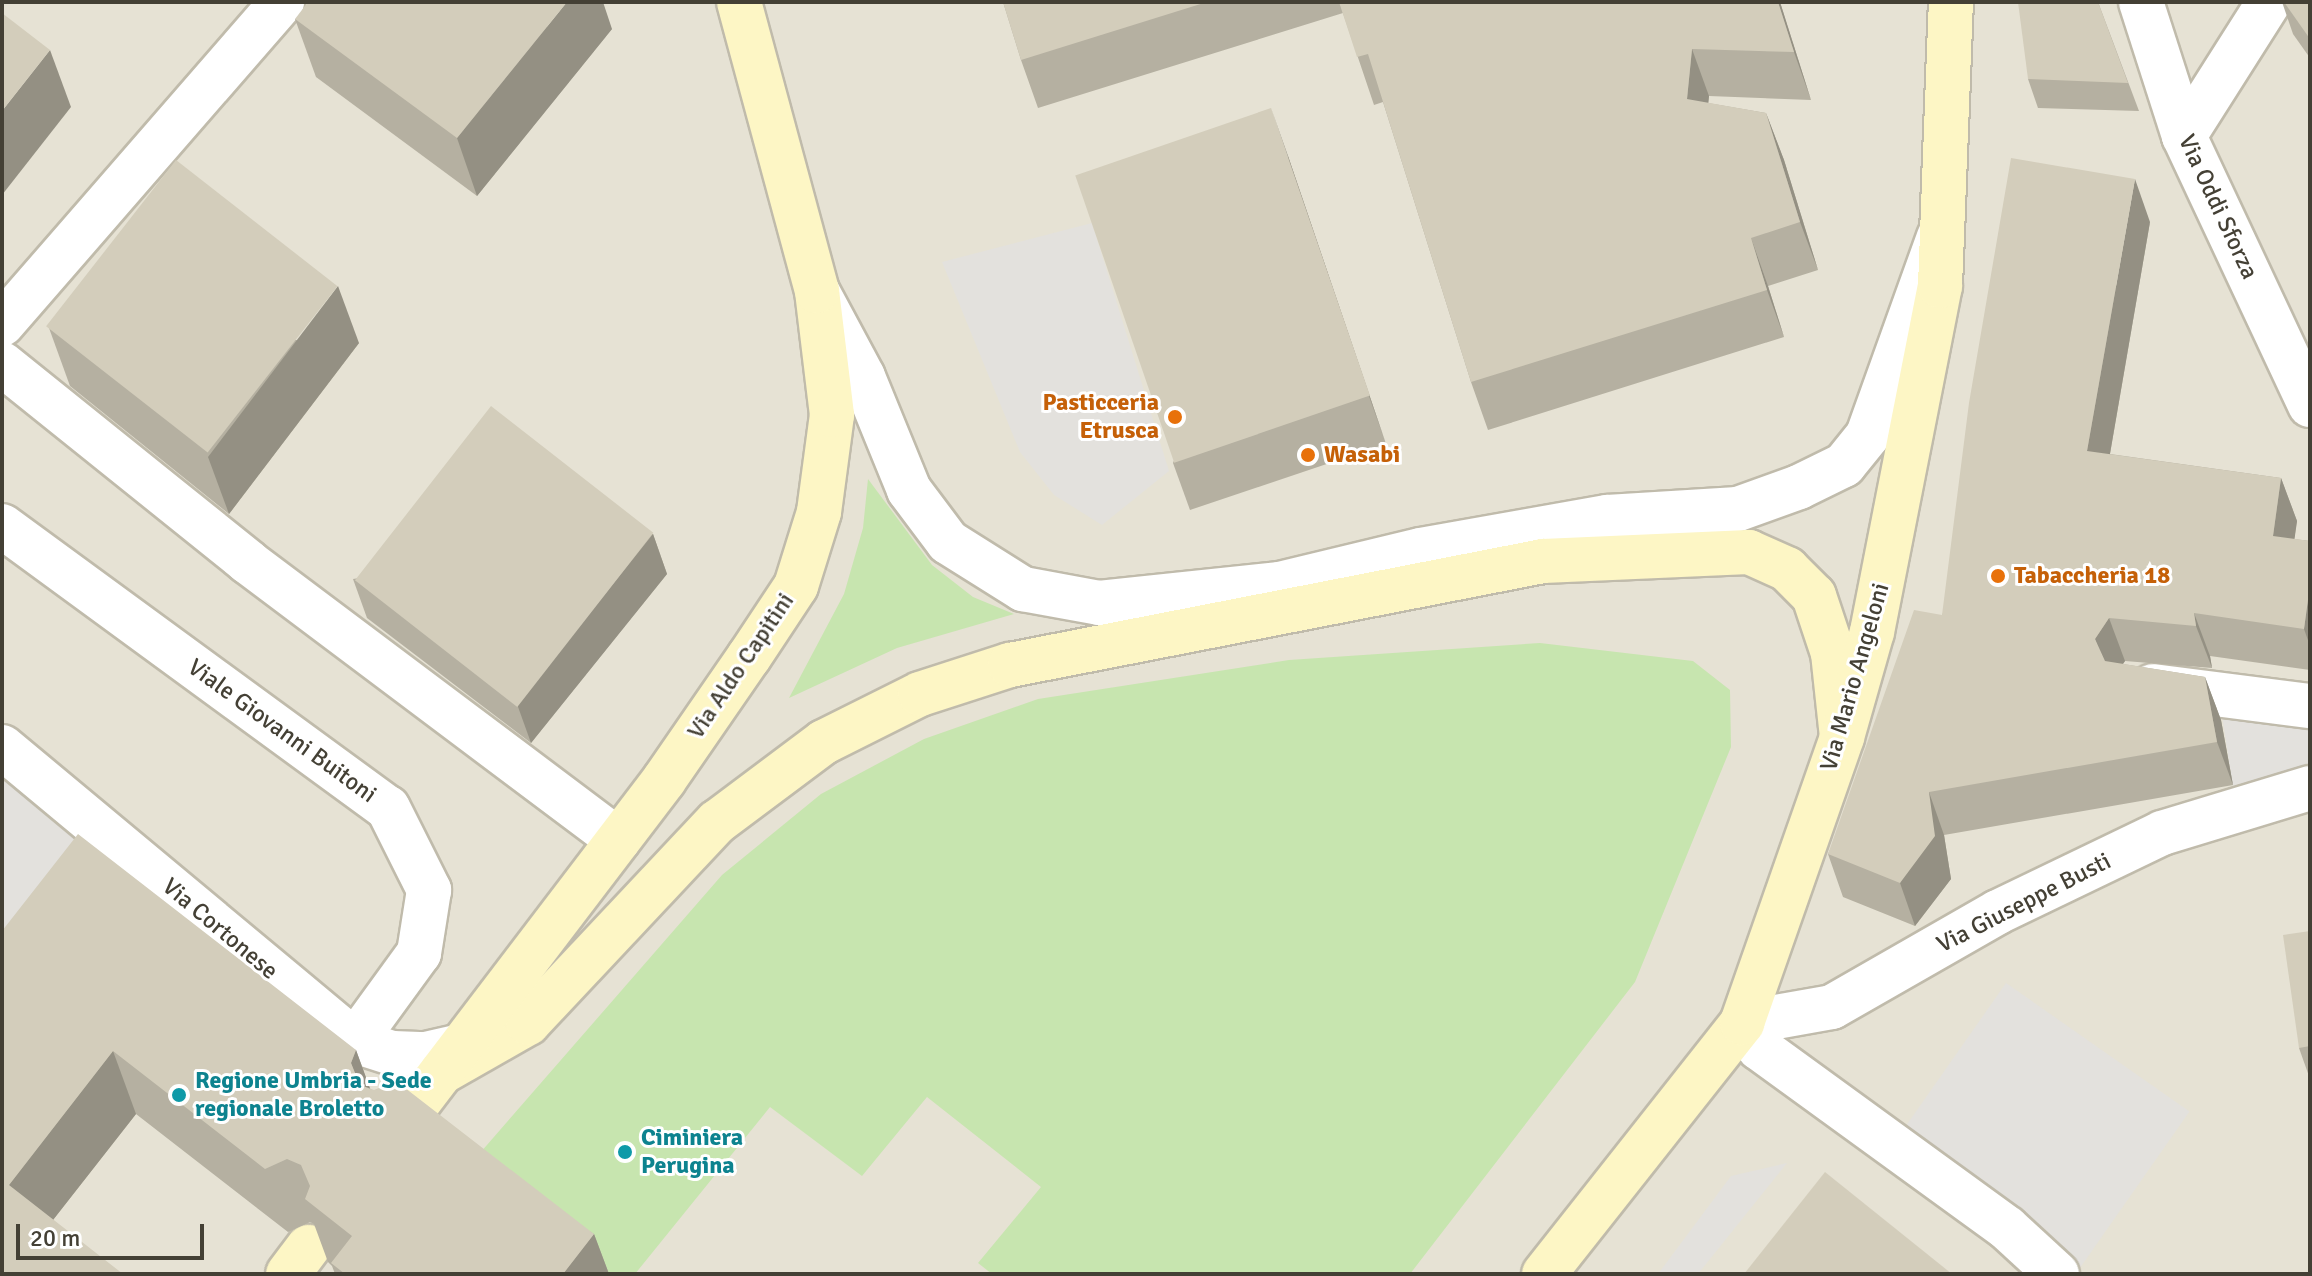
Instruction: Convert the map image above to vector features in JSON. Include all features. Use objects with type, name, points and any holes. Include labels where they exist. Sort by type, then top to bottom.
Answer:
[{"type":"main road","name":"Via Aldo Capitini","points":[[452,1059],[618,840],[796,586],[819,512],[832,415],[817,291],[739,2]]},
{"type":"main road","name":"Via Mario Angeloni","points":[[1544,1274],[1742,1023],[1842,737],[1872,632],[1940,286],[1951,2]]},
{"type":"main road","points":[[399,1128],[452,1059],[528,1023],[717,822],[824,742],[920,694],[1010,665],[1543,561],[1749,552],[1787,569],[1814,596],[1833,653],[1842,737]]},
{"type":"street","points":[[2,324],[282,2]]},
{"type":"street","name":"Via Oddi Sforza","points":[[2141,2],[2184,136],[2310,405]]},
{"type":"street","points":[[2184,136],[2269,2]]},
{"type":"street","points":[[817,291],[863,377],[909,490],[948,542],[1023,589],[1099,603],[1280,584],[1421,550],[1607,517],[1738,509],[1799,487],[1844,465],[1868,435],[1889,385],[1908,314],[1943,228]]},
{"type":"street","points":[[2,364],[248,562],[618,840]]},
{"type":"street","name":"Viale Giovanni Buitoni","points":[[2,526],[388,808],[429,890],[419,953],[355,1041]]},
{"type":"street","points":[[2135,684],[2310,706]]},
{"type":"street","name":"Via Cortonese","points":[[2,747],[355,1041],[393,1053],[452,1059]]},
{"type":"street","name":"Via Giuseppe Busti","points":[[1742,1023],[1832,1007],[1998,912],[2162,833],[2310,788]]},
{"type":"street","points":[[1742,1023],[1759,1048],[1995,1219],[2057,1274]]},
{"type":"shaded area","points":[[2,2],[2310,2],[2310,1274],[2,1274]]},
{"type":"shaded area","points":[[1092,223],[1169,471],[1102,525],[1054,495],[1020,452],[942,262]]},
{"type":"shaded area","points":[[2219,695],[2310,706],[2310,778],[2233,788]]},
{"type":"shaded area","points":[[2,761],[116,860],[2,1007]]},
{"type":"shaded area","points":[[2006,983],[2189,1111],[2077,1272],[1894,1144]]},
{"type":"shaded area","points":[[1787,1163],[1698,1274],[1658,1274],[1731,1176]]},
{"type":"green space","points":[[868,479],[932,565],[973,597],[1014,614],[897,648],[789,698],[844,594],[863,528]]},
{"type":"green space","points":[[1540,643],[1693,661],[1730,690],[1731,747],[1635,982],[1410,1274],[992,1274],[978,1263],[1041,1187],[927,1097],[862,1176],[770,1107],[635,1274],[587,1274],[460,1176],[722,875],[821,794],[924,739],[1038,699],[1289,660]]},
{"type":"building","points":[[308,2],[567,2],[457,138],[295,19]]},
{"type":"building","points":[[1003,2],[1207,2],[1021,60]]},
{"type":"building","points":[[1339,2],[1778,2],[1794,52],[1692,49],[1687,99],[1766,113],[1800,222],[1751,238],[1767,290],[1471,382],[1368,54],[1357,57]]},
{"type":"building","points":[[2018,2],[2098,2],[2128,83],[2028,79]]},
{"type":"building","points":[[2284,2],[2310,2],[2310,39]]},
{"type":"building","points":[[2,13],[50,50],[2,111]]},
{"type":"building","points":[[1271,108],[1370,395],[1174,463],[1075,175]]},
{"type":"building","points":[[2011,158],[2135,179],[2087,451],[2281,478],[2273,536],[2310,541],[2310,585],[2304,629],[2194,613],[2196,626],[2109,618],[2095,639],[2105,661],[2205,677],[2217,742],[1929,792],[1935,836],[1900,883],[1828,854],[1914,610],[1942,615],[1969,403]]},
{"type":"building","points":[[176,160],[338,286],[208,452],[46,326]]},
{"type":"building","points":[[491,406],[653,533],[517,707],[355,580]]},
{"type":"building","name":"Regione Umbria - Sede regionale Broletto","points":[[78,834],[356,1050],[351,1063],[360,1085],[374,1090],[396,1081],[594,1234],[563,1274],[345,1274],[331,1263],[352,1236],[305,1199],[310,1186],[301,1165],[287,1159],[265,1169],[113,1051],[9,1185],[123,1274],[2,1274],[2,931]]},
{"type":"building","points":[[2310,931],[2310,1046],[2299,1048],[2283,935]]},
{"type":"building","points":[[1825,1172],[1952,1274],[1744,1274]]},
{"type":"place","name":"Pasticceria Etrusca","points":[[1175,417]]},
{"type":"place","name":"Wasabi","points":[[1308,455]]},
{"type":"place","name":"Tabaccheria 18","points":[[1998,576]]},
{"type":"place","name":"Regione Umbria - Sede regionale Broletto","points":[[179,1095]]},
{"type":"place","name":"Ciminiera Perugina","points":[[625,1152]]}]
